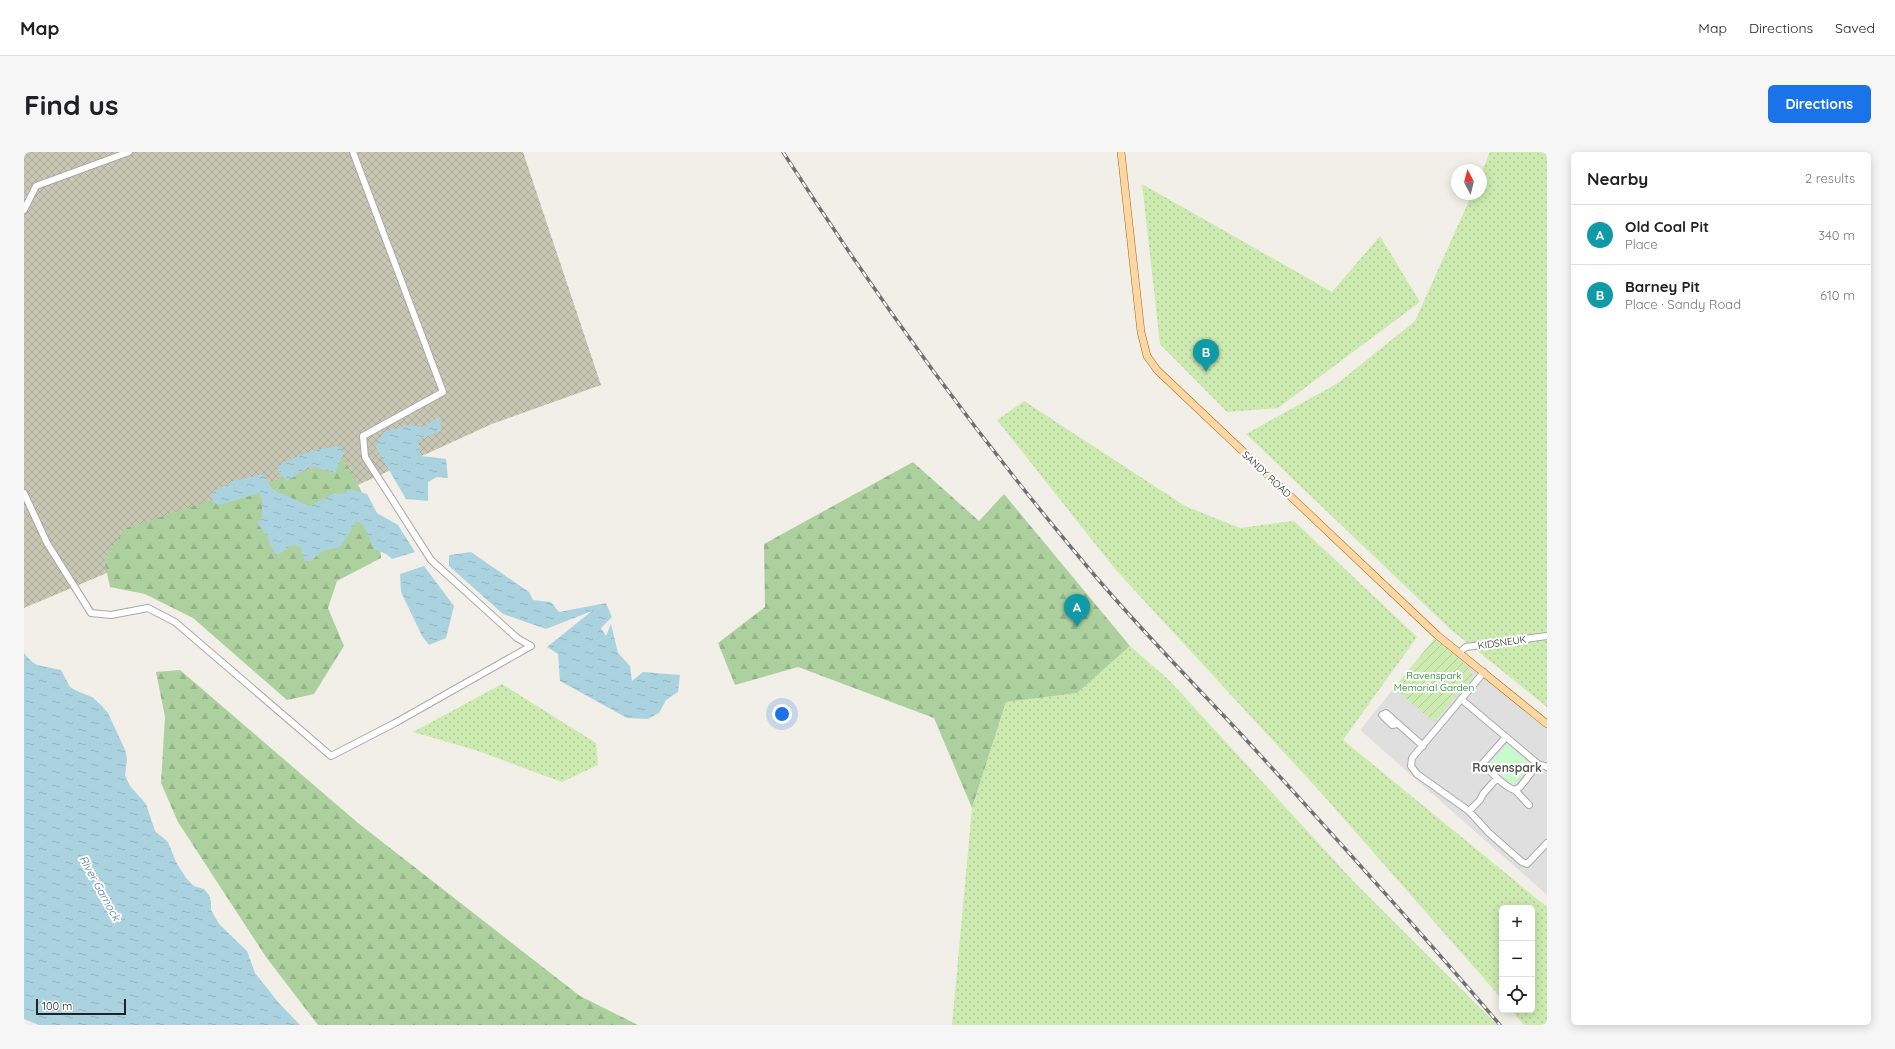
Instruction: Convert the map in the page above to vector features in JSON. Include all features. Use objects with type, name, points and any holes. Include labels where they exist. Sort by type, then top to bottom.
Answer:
[{"type":"main road","name":"SANDY ROAD","points":[[1121,152],[1141,332],[1147,356],[1157,370],[1459,653],[1547,724]]},
{"type":"street","points":[[24,210],[36,186],[129,152]]},
{"type":"street","points":[[24,493],[47,543],[91,613],[112,614],[148,608],[174,622],[331,756],[395,723],[531,646],[517,638],[431,560],[365,457],[363,436],[443,392],[352,152]]},
{"type":"street","name":"KIDSNEUK","points":[[1459,653],[1466,647],[1547,636]]},
{"type":"street","points":[[1484,672],[1412,758],[1411,766],[1417,774],[1468,811],[1489,833],[1522,862],[1527,864],[1545,851],[1547,843]]},
{"type":"street","points":[[1461,699],[1538,764],[1547,767]]},
{"type":"street","points":[[1397,724],[1423,746]]},
{"type":"street","points":[[1506,736],[1483,763],[1497,778],[1511,790],[1515,790],[1530,805]]},
{"type":"street","points":[[1515,790],[1538,764]]},
{"type":"street","points":[[1468,811],[1480,800],[1483,794],[1497,778]]},
{"type":"shaded area","points":[[24,152],[523,152],[601,385],[492,424],[281,520],[114,570],[24,608]]},
{"type":"shaded area","name":"Ravenspark","points":[[1437,635],[1547,724],[1547,895],[1360,730]]},
{"type":"green space","points":[[1490,152],[1544,152],[1547,156],[1547,707],[1450,629],[1246,434],[1338,383],[1415,321],[1469,200],[1487,200],[1487,164],[1485,164]]},
{"type":"green space","points":[[1142,184],[1332,292],[1380,236],[1420,302],[1278,408],[1227,412],[1160,344]]},
{"type":"green space","points":[[1024,401],[1185,506],[1240,528],[1294,521],[1417,637],[1343,740],[1547,907],[1547,1025],[1524,1025],[1514,1013],[1535,1013],[1535,905],[1499,905],[1499,996],[1324,796],[1115,569],[997,420]]},
{"type":"green space","points":[[344,459],[377,520],[381,558],[337,581],[328,608],[344,646],[314,694],[287,700],[193,618],[145,594],[110,587],[104,560],[125,529],[208,501]]},
{"type":"green space","points":[[913,462],[979,521],[1004,494],[1130,646],[1077,693],[1006,702],[972,808],[934,718],[798,667],[735,685],[718,643],[765,607],[764,544]]},
{"type":"green space","name":"Ravenspark Memorial Garden","points":[[1435,638],[1470,669],[1469,671],[1474,675],[1434,722],[1394,688]]},
{"type":"green space","points":[[1130,646],[1169,680],[1354,882],[1497,1025],[952,1025],[972,808],[1006,702],[1077,693]]},
{"type":"green space","points":[[180,670],[358,823],[580,996],[638,1025],[318,1025],[266,957],[178,822],[161,783],[165,717],[156,672]]},
{"type":"green space","points":[[502,684],[596,743],[598,765],[562,782],[475,750],[413,732]]},
{"type":"green space","points":[[1507,744],[1531,765],[1513,785],[1488,765]]},
{"type":"water","points":[[440,416],[441,431],[418,440],[421,456],[446,459],[448,478],[437,477],[428,482],[428,501],[406,499],[375,446],[384,432],[408,425],[424,427]]},
{"type":"water","points":[[339,446],[344,452],[335,473],[311,466],[287,481],[279,473],[277,467],[299,455]]},
{"type":"water","points":[[263,474],[272,489],[309,506],[335,493],[343,494],[350,489],[367,494],[377,513],[398,525],[415,552],[392,559],[386,554],[374,549],[363,525],[357,521],[340,547],[322,551],[311,561],[305,561],[300,547],[292,545],[276,556],[265,533],[257,523],[262,518],[262,499],[259,493],[220,505],[214,503],[210,494],[233,481]]},
{"type":"water","points":[[471,552],[529,592],[533,600],[551,602],[559,612],[606,603],[612,617],[601,628],[606,636],[611,624],[618,653],[630,666],[632,681],[643,672],[680,675],[678,692],[666,700],[659,713],[648,719],[627,718],[560,681],[558,654],[547,647],[592,611],[546,629],[503,614],[449,566],[449,555]]},
{"type":"water","points":[[424,566],[454,606],[446,638],[429,645],[422,636],[401,592],[400,574]]},
{"type":"water","name":"River Garnock","points":[[24,653],[37,665],[61,670],[70,687],[92,697],[108,713],[126,752],[127,760],[125,775],[130,786],[146,804],[155,831],[168,842],[176,862],[186,878],[194,886],[204,889],[209,895],[211,910],[219,924],[247,951],[255,973],[278,1002],[300,1025],[39,1025],[24,1019]]},
{"type":"railway","points":[[783,152],[856,262],[932,370],[1012,475],[1131,617],[1239,732],[1338,841],[1500,1025]]},
{"type":"place","name":"Barney Pit","points":[[1206,372]]},
{"type":"place","name":"Old Coal Pit","points":[[1077,627]]},
{"type":"district","name":"Ravenspark","points":[[1507,768]]}]
